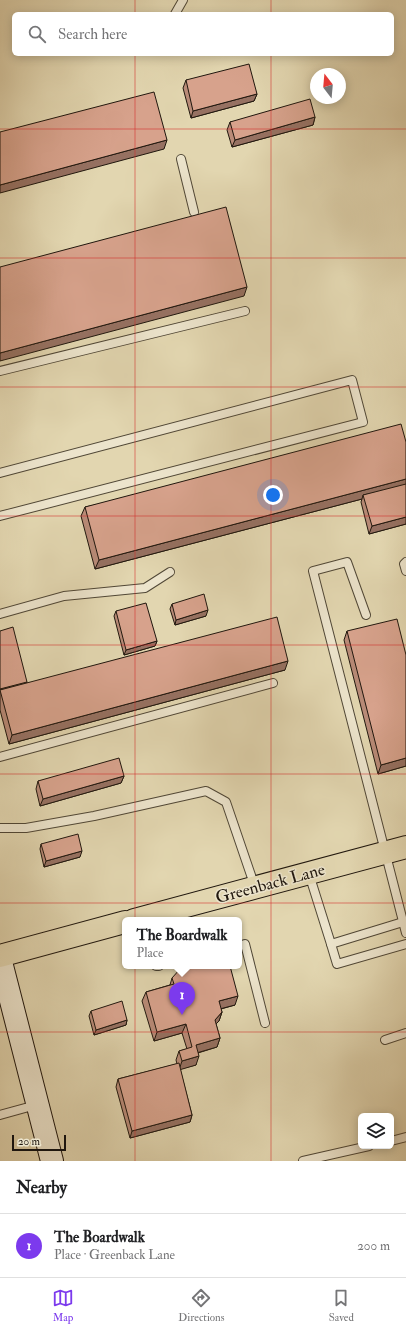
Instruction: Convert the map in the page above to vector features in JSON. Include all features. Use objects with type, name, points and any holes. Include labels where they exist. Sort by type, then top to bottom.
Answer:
[{"type":"main road","name":"Greenback Lane","points":[[148,917],[396,850]]},
{"type":"main road","name":"Greenback Lane","points":[[0,957],[122,924]]},
{"type":"street","points":[[0,957],[52,1161]]},
{"type":"lane","points":[[176,12],[183,0]]},
{"type":"lane","points":[[181,159],[194,212]]},
{"type":"lane","points":[[0,371],[245,311]]},
{"type":"lane","points":[[0,472],[352,380],[363,422],[0,516]]},
{"type":"lane","points":[[366,616],[347,562],[314,571],[396,850],[406,933]]},
{"type":"lane","points":[[406,562],[404,564],[406,571]]},
{"type":"lane","points":[[0,614],[64,596],[145,588],[170,572]]},
{"type":"lane","points":[[0,757],[273,683]]},
{"type":"lane","points":[[0,828],[33,827],[94,816],[206,791],[226,802],[256,887]]},
{"type":"lane","points":[[309,873],[337,964],[406,944]]},
{"type":"lane","points":[[331,944],[404,922]]},
{"type":"lane","points":[[242,945],[245,944],[265,1023]]},
{"type":"lane","points":[[385,1040],[406,1034]]},
{"type":"lane","points":[[0,1115],[38,1104]]},
{"type":"lane","points":[[394,1140],[406,1138]]},
{"type":"lane","points":[[303,1161],[358,1148]]},
{"type":"building","points":[[249,64],[257,94],[193,111],[186,80]]},
{"type":"building","points":[[154,92],[167,140],[0,185],[0,132]]},
{"type":"building","points":[[310,99],[310,104],[311,104],[315,117],[235,140],[230,122]]},
{"type":"building","points":[[226,207],[247,287],[0,353],[0,267]]},
{"type":"building","points":[[401,424],[406,442],[406,479],[99,560],[85,507]]},
{"type":"building","points":[[406,484],[406,517],[372,526],[363,495]]},
{"type":"building","points":[[204,594],[208,610],[176,620],[172,604]]},
{"type":"building","points":[[146,603],[157,641],[126,650],[116,611]]},
{"type":"building","points":[[277,617],[288,661],[12,735],[0,690]]},
{"type":"building","points":[[397,619],[406,655],[406,758],[381,765],[347,631]]},
{"type":"building","points":[[13,627],[27,682],[0,689],[0,631]]},
{"type":"building","points":[[119,758],[124,776],[43,799],[38,781]]},
{"type":"building","points":[[78,834],[82,851],[46,861],[41,844]]},
{"type":"building","points":[[180,969],[231,969],[238,996],[219,1001],[222,1012],[215,1020],[220,1038],[196,1045],[199,1056],[182,1061],[179,1051],[192,1047],[186,1024],[157,1032],[146,992],[174,984],[172,978]]},
{"type":"building","points":[[122,1001],[127,1020],[96,1030],[91,1011]]},
{"type":"building","points":[[179,1063],[192,1115],[132,1131],[118,1079]]},
{"type":"place","name":"The Boardwalk","points":[[182,1015]]}]
